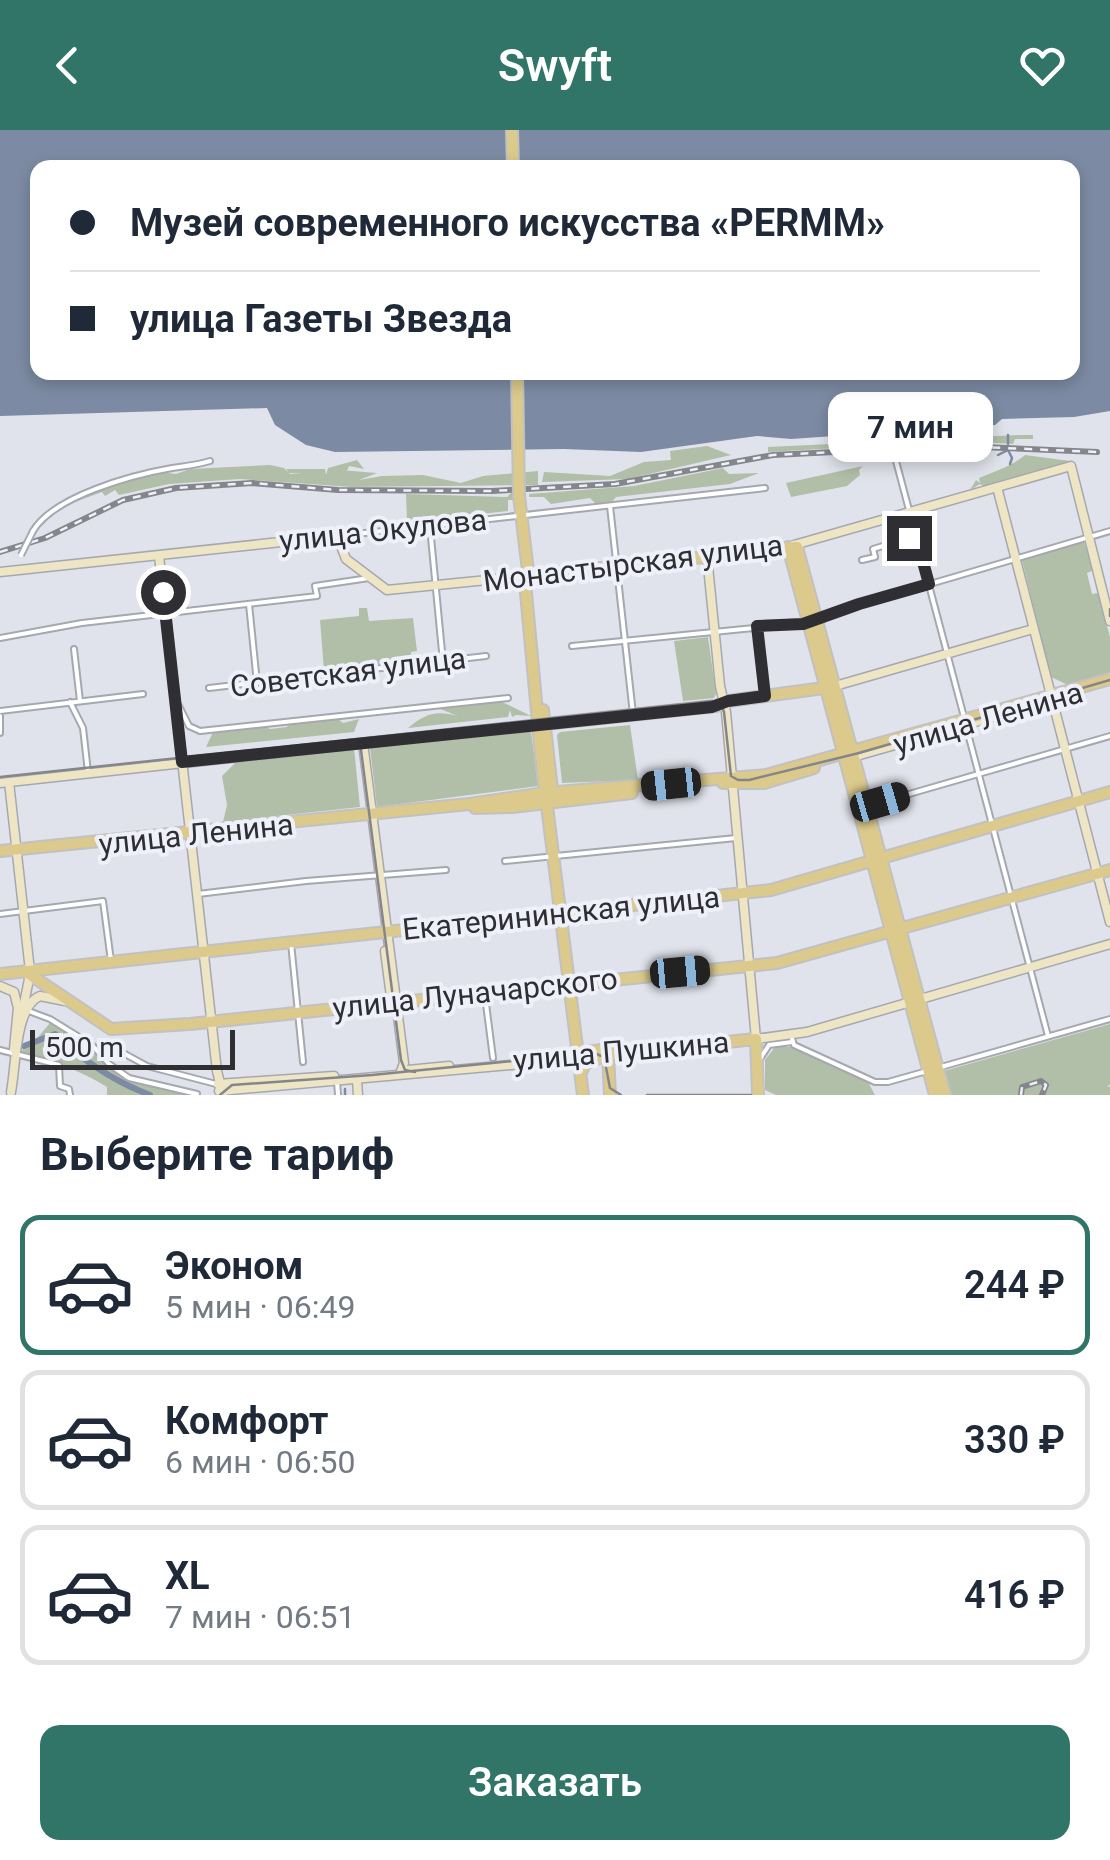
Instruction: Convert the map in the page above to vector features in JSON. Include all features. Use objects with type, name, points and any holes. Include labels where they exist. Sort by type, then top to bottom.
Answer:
[{"type":"main road","points":[[512,130],[513,160]]},
{"type":"main road","points":[[517,380],[520,516],[583,1088]]},
{"type":"main road","name":"Монастырская улица","points":[[369,578],[386,590],[795,546],[1071,466],[1089,538]]},
{"type":"main road","points":[[997,487],[1110,922]]},
{"type":"main road","points":[[337,536],[346,559],[369,578]]},
{"type":"main road","name":"улица Окулова","points":[[0,572],[337,536]]},
{"type":"main road","points":[[1089,538],[1110,621]]},
{"type":"main road","points":[[795,546],[914,1000],[933,1069],[945,1095]]},
{"type":"main road","points":[[159,556],[219,1090]]},
{"type":"main road","points":[[706,556],[718,707],[732,781],[759,1064],[757,1095]]},
{"type":"main road","points":[[11,1094],[28,973],[16,851],[4,782],[718,707],[830,687],[1034,629]]},
{"type":"main road","name":"улица Ленина","points":[[0,853],[732,781],[848,755],[1110,681]]},
{"type":"main road","points":[[361,744],[400,1069]]},
{"type":"main road","name":"Екатерининская улица","points":[[0,974],[771,890],[1110,792]]},
{"type":"main road","name":"улица Луначарского","points":[[28,973],[115,1029],[212,1022],[782,962],[1110,870]]},
{"type":"main road","name":"улица Пушкина","points":[[219,1090],[400,1069],[415,1072],[578,1056],[602,1050],[602,1056],[756,1039],[792,1039],[1110,944]]},
{"type":"main road","points":[[0,986],[13,991],[17,998],[16,1054]]},
{"type":"main road","points":[[16,1054],[32,1000],[39,996],[72,1003]]},
{"type":"main road","points":[[583,1088],[586,1064],[602,1056],[611,1066],[610,1095]]},
{"type":"main road","name":"улица Пушкина","points":[[219,1090],[357,1080],[400,1069]]},
{"type":"main road","points":[[933,1069],[934,1095]]},
{"type":"main road","points":[[357,1080],[358,1095]]},
{"type":"street","points":[[896,460],[1048,1036]]},
{"type":"street","points":[[18,570],[33,531],[50,511],[82,496],[156,472],[210,461]]},
{"type":"street","name":"улица Окулова","points":[[337,536],[765,488]]},
{"type":"street","points":[[610,506],[633,715]]},
{"type":"street","points":[[430,525],[442,662]]},
{"type":"street","points":[[572,646],[789,626],[1110,531]]},
{"type":"street","points":[[862,560],[875,557],[873,549],[916,536]]},
{"type":"street","name":"Монастырская улица","points":[[0,638],[60,626],[316,596],[316,586],[369,578]]},
{"type":"street","points":[[249,604],[257,683]]},
{"type":"street","points":[[757,626],[765,696]]},
{"type":"street","points":[[74,649],[80,701]]},
{"type":"street","name":"Советская улица","points":[[209,688],[486,656]]},
{"type":"street","points":[[0,732],[0,714],[143,694]]},
{"type":"street","points":[[175,706],[183,707],[190,726],[200,731],[508,698]]},
{"type":"street","points":[[70,702],[83,728],[88,772]]},
{"type":"street","points":[[862,808],[1110,736]]},
{"type":"street","points":[[505,860],[736,838]]},
{"type":"street","points":[[198,894],[446,870]]},
{"type":"street","points":[[0,914],[103,901],[110,961]]},
{"type":"street","points":[[292,942],[304,1062]]},
{"type":"street","points":[[485,996],[494,1058]]},
{"type":"street","points":[[26,1010],[92,1045],[129,1078],[197,1094]]},
{"type":"street","points":[[759,1064],[768,1046],[792,1039],[880,1083],[1110,1019]]},
{"type":"street","points":[[0,1050],[58,1064],[60,1086],[69,1089],[70,1095]]},
{"type":"street","name":"улица Пушкина","points":[[126,1054],[147,1066],[219,1090]]},
{"type":"street","points":[[338,1081],[338,1095]]},
{"type":"green space","points":[[1033,435],[1033,439],[1015,439],[1013,444],[962,441],[768,452],[768,447]]},
{"type":"green space","points":[[707,446],[731,455],[628,479],[542,482],[544,472],[610,476],[644,462],[671,460],[670,451]]},
{"type":"green space","points":[[1025,455],[1070,461],[970,490],[976,480],[980,483],[979,478]]},
{"type":"green space","points":[[357,460],[364,469],[349,466],[347,471],[377,473],[359,480],[423,475],[461,483],[483,476],[538,471],[538,485],[351,487],[240,479],[169,484],[119,495],[115,490],[64,506],[112,486],[161,472],[270,465],[289,473],[286,469],[325,469],[326,475],[328,468]]},
{"type":"green space","points":[[863,466],[860,475],[847,486],[791,497],[786,483]]},
{"type":"green space","points":[[723,468],[729,474],[759,473],[730,484],[616,497],[610,504],[596,504],[590,498],[551,504],[544,497],[529,497],[634,486]]},
{"type":"green space","points":[[512,492],[514,500],[508,500],[508,511],[407,522],[406,494],[507,497]]},
{"type":"green space","points":[[1084,542],[1094,570],[1087,573],[1092,594],[1098,593],[1110,637],[1110,674],[1070,686],[1051,677],[1022,560]]},
{"type":"green space","points":[[359,608],[367,608],[369,621],[413,618],[417,651],[411,652],[412,661],[324,671],[320,620],[359,616]]},
{"type":"green space","points":[[708,637],[716,694],[714,698],[683,701],[674,641]]},
{"type":"green space","points":[[498,700],[531,716],[512,717],[510,710],[508,717],[408,728],[431,714],[458,716],[440,709]]},
{"type":"green space","points":[[337,718],[343,723],[359,719],[354,732],[206,747],[214,730],[263,725],[270,729],[287,727],[291,722]]},
{"type":"green space","points":[[630,725],[638,780],[562,783],[557,735],[560,732]]},
{"type":"green space","points":[[531,731],[538,786],[377,807],[370,748]]},
{"type":"green space","points":[[354,748],[360,807],[223,822],[227,805],[222,776],[236,762]]},
{"type":"green space","points":[[50,1023],[94,1049],[129,1079],[196,1095],[107,1095],[107,1087],[87,1076],[22,1054],[23,1046],[33,1043]]},
{"type":"green space","points":[[1110,1024],[1110,1095],[951,1095],[944,1071]]},
{"type":"green space","points":[[775,1047],[791,1047],[868,1082],[875,1095],[776,1095],[765,1090],[765,1060]]},
{"type":"water","points":[[0,130],[1110,130],[1110,411],[1074,417],[1002,419],[995,425],[791,439],[757,436],[641,452],[335,452],[306,445],[275,425],[267,408],[0,416]]},
{"type":"waterway","points":[[1008,435],[1008,444]]},
{"type":"waterway","points":[[998,455],[1008,450],[1010,464]]},
{"type":"waterway","points":[[24,1046],[55,1034],[99,1069],[150,1095]]},
{"type":"waterway","points":[[345,1089],[345,1095]]},
{"type":"tram line","points":[[1110,609],[1110,616]]},
{"type":"tram line","points":[[0,777],[712,701],[721,704],[724,712],[731,776],[749,780],[859,753],[1110,680]]},
{"type":"tram line","points":[[371,737],[363,742],[361,750],[401,1060],[405,1070],[415,1072]]},
{"type":"tram line","points":[[220,1095],[232,1085],[594,1053],[604,1057],[610,1088],[621,1095]]},
{"type":"tram line","points":[[647,1095],[751,1095]]},
{"type":"railway","points":[[0,552],[45,538],[123,500],[176,488],[252,483],[338,490],[492,491],[615,484],[773,455],[958,446],[1097,452]]},
{"type":"railway","points":[[1021,1095],[1022,1087],[1041,1081],[1046,1085],[1042,1095]]},
{"type":"route","points":[[163,592],[182,762],[712,707],[765,696],[757,626],[803,624],[929,584],[916,536],[909,538]]}]
